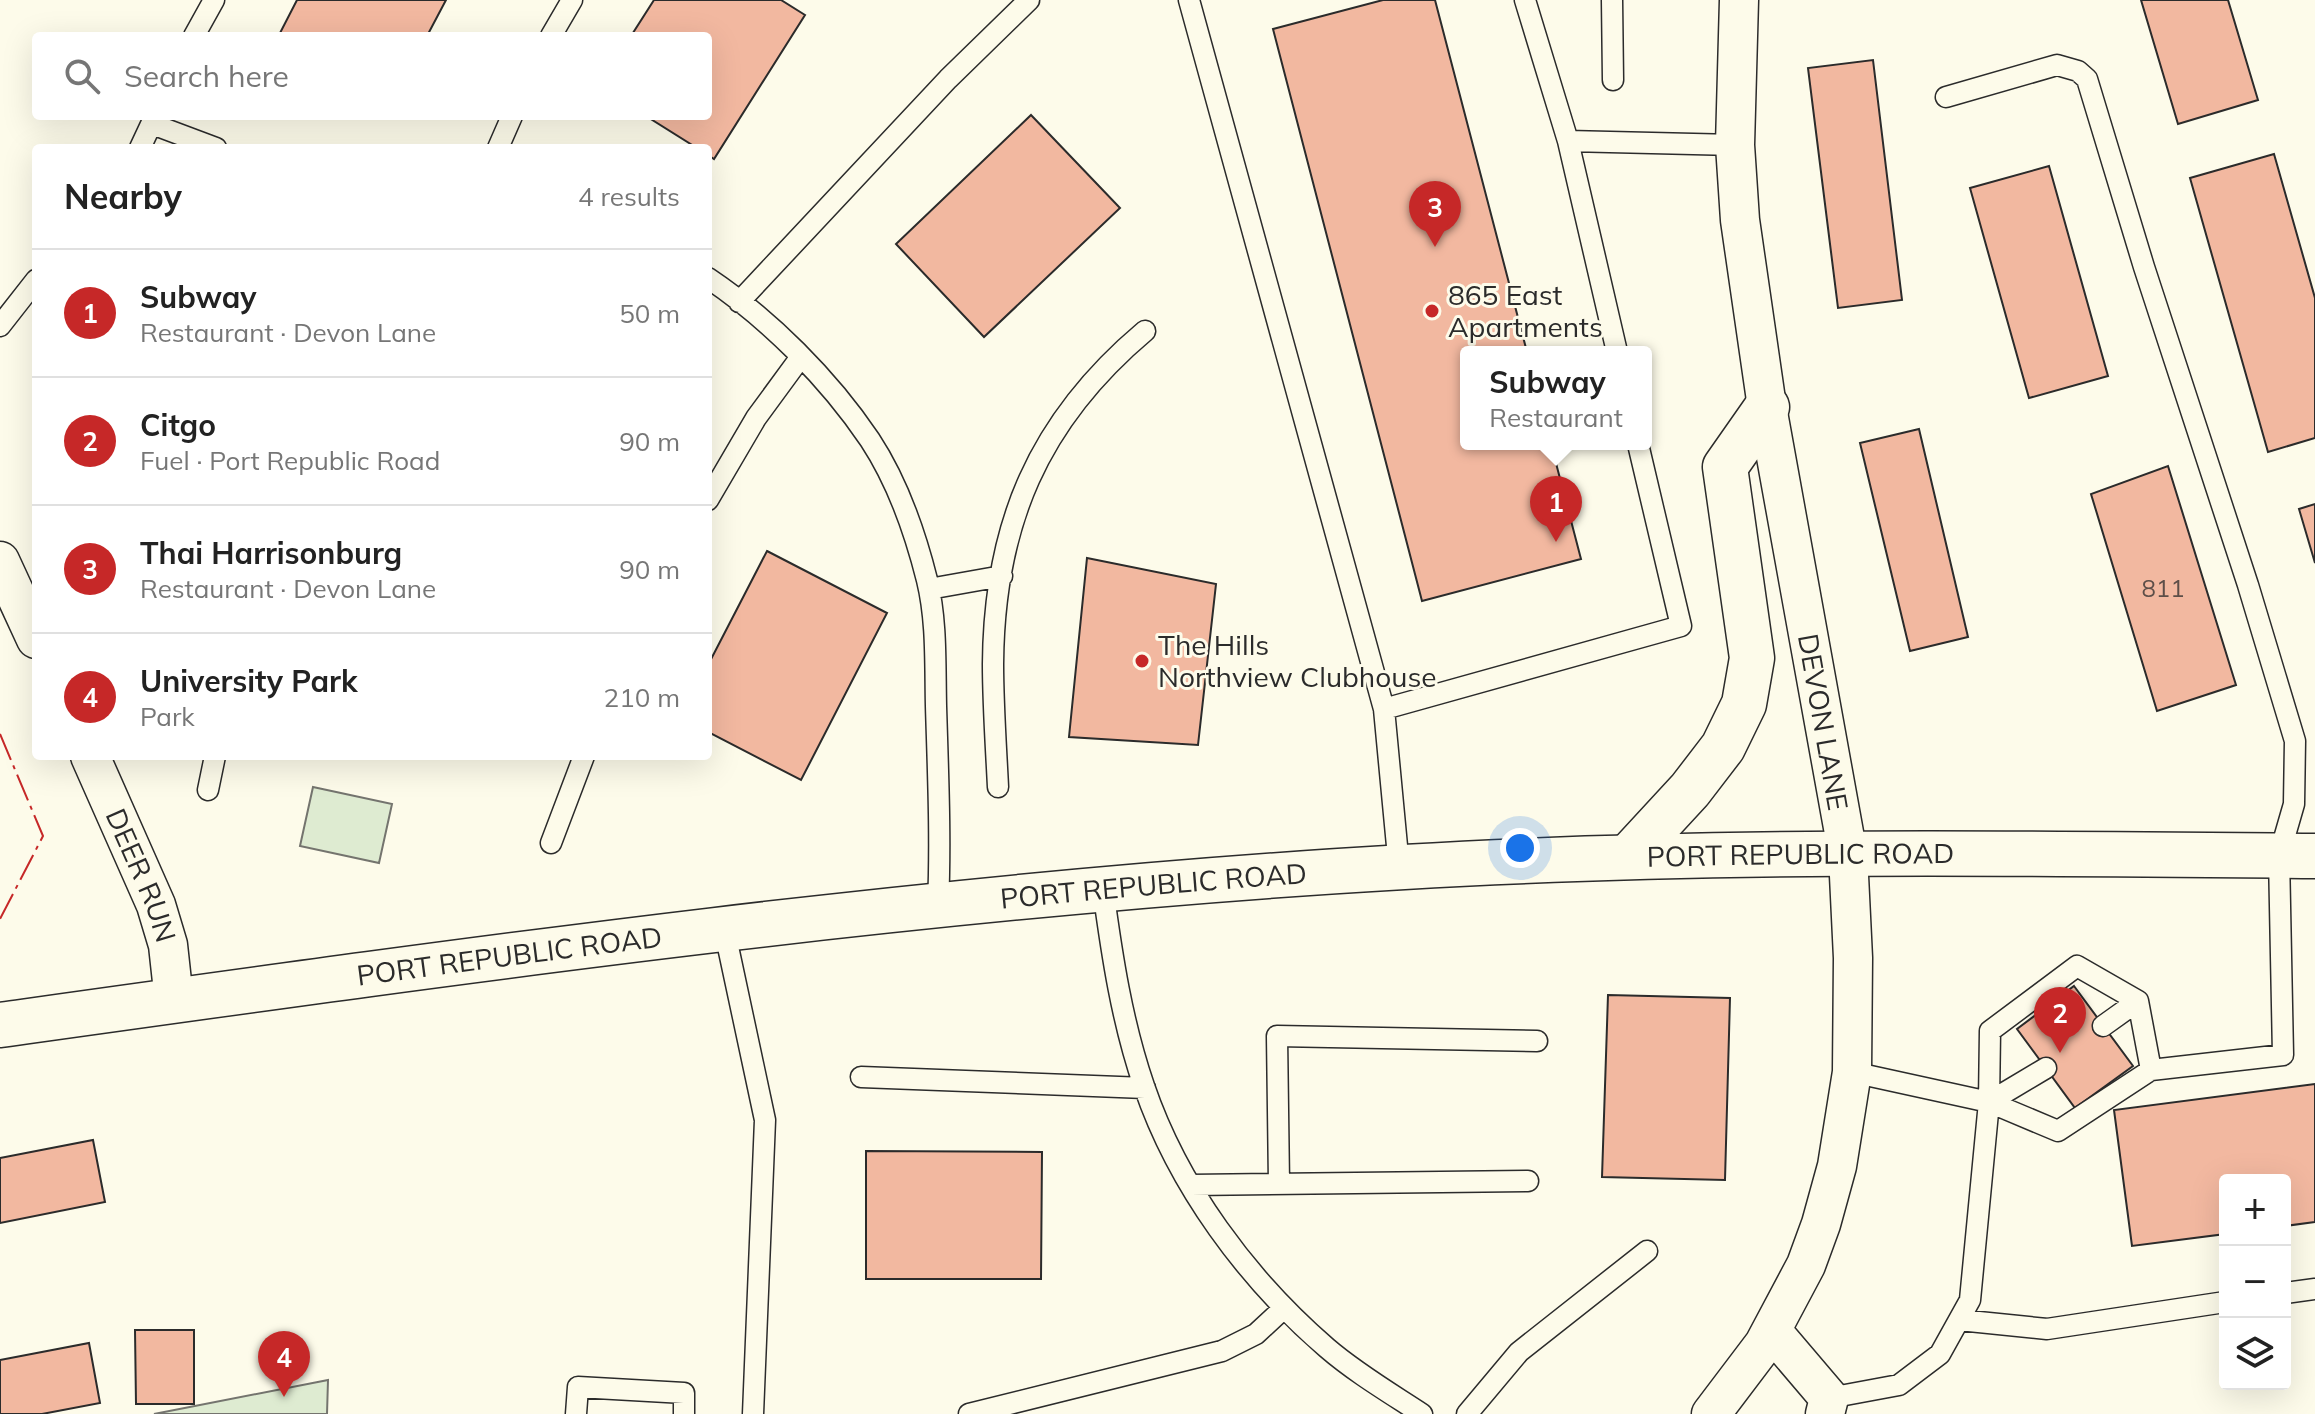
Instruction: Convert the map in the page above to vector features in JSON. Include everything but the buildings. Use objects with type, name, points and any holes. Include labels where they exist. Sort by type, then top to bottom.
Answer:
[{"type":"main road","points":[[1630,855],[1690,790],[1723,747],[1744,704],[1752,658],[1725,467],[1767,407]]},
{"type":"main road","name":"PORT REPUBLIC ROAD","points":[[0,1025],[724,928],[1103,889],[1399,867],[1630,855],[2297,856]]},
{"type":"street","name":"DEVON LANE","points":[[1711,1414],[1772,1331],[1806,1265],[1837,1166],[1852,1072],[1853,958],[1848,855],[1767,407],[1740,220],[1735,145],[1739,0]]},
{"type":"street","points":[[0,561],[32,630]]},
{"type":"street","name":"DEER RUN","points":[[92,760],[156,905],[168,945],[174,1000]]},
{"type":"street","points":[[1772,1331],[1827,1406]]},
{"type":"lane","points":[[196,32],[214,0]]},
{"type":"lane","points":[[553,32],[572,0]]},
{"type":"lane","points":[[739,302],[948,79],[1029,0]]},
{"type":"lane","points":[[1189,0],[1384,709],[1399,867]]},
{"type":"lane","points":[[1525,0],[1568,141],[1616,346]]},
{"type":"lane","points":[[1612,0],[1613,80]]},
{"type":"lane","points":[[1852,1072],[1989,1102],[2058,1131],[2151,1070],[2283,1055],[2297,856],[2291,822],[2296,786],[2295,741],[2289,714],[2144,267],[2090,85],[2078,71],[2057,65],[1946,97]]},
{"type":"lane","points":[[142,144],[154,120],[207,144]]},
{"type":"lane","points":[[500,144],[510,120]]},
{"type":"lane","points":[[1568,141],[1735,145]]},
{"type":"lane","points":[[712,281],[739,302],[828,387],[871,442],[905,509],[929,589],[935,635],[940,846],[938,906]]},
{"type":"lane","points":[[0,326],[32,285]]},
{"type":"lane","points":[[998,787],[993,662],[1002,576],[1015,516],[1042,450],[1061,419],[1086,387],[1145,331]]},
{"type":"lane","points":[[712,493],[756,418],[800,358]]},
{"type":"lane","points":[[1384,709],[1681,626],[1639,450]]},
{"type":"lane","points":[[929,589],[1002,576]]},
{"type":"lane","points":[[208,790],[214,760]]},
{"type":"lane","points":[[551,843],[582,760]]},
{"type":"lane","points":[[1103,889],[1119,996],[1145,1088],[1165,1138],[1191,1185],[1230,1244],[1284,1308],[1329,1350],[1422,1414]]},
{"type":"lane","points":[[724,928],[765,1120],[753,1414]]},
{"type":"lane","points":[[1827,1406],[1899,1385],[1940,1354],[1970,1300],[1989,1102],[1990,1031],[2077,966],[2138,1001],[2151,1070]]},
{"type":"lane","points":[[2103,1026],[2138,1001]]},
{"type":"lane","points":[[1279,1184],[1277,1036],[1537,1041]]},
{"type":"lane","points":[[1989,1102],[2046,1068]]},
{"type":"lane","points":[[861,1077],[1145,1088]]},
{"type":"lane","points":[[1191,1185],[1528,1181]]},
{"type":"lane","points":[[1467,1414],[1519,1352],[1647,1251]]},
{"type":"lane","points":[[2291,1292],[2315,1289]]},
{"type":"lane","points":[[1959,1320],[2047,1329],[2219,1303]]},
{"type":"lane","points":[[969,1414],[1222,1351],[1256,1334],[1284,1308]]},
{"type":"lane","points":[[576,1414],[578,1387],[684,1393],[684,1414]]},
{"type":"green space","points":[[313,787],[392,804],[379,863],[300,846]]},
{"type":"green space","points":[[328,1380],[327,1414],[154,1414]]},
{"type":"power","points":[[0,734],[43,836],[0,919]]},
{"type":"place","name":"Thai Harrisonburg","points":[[1435,247]]},
{"type":"place","name":"865 East Apartments","points":[[1432,311]]},
{"type":"place","name":"Subway","points":[[1556,542]]},
{"type":"place","name":"The Hills Northview Clubhouse","points":[[1142,661]]},
{"type":"place","name":"Citgo","points":[[2060,1053]]},
{"type":"place","name":"University Park","points":[[284,1397]]}]
